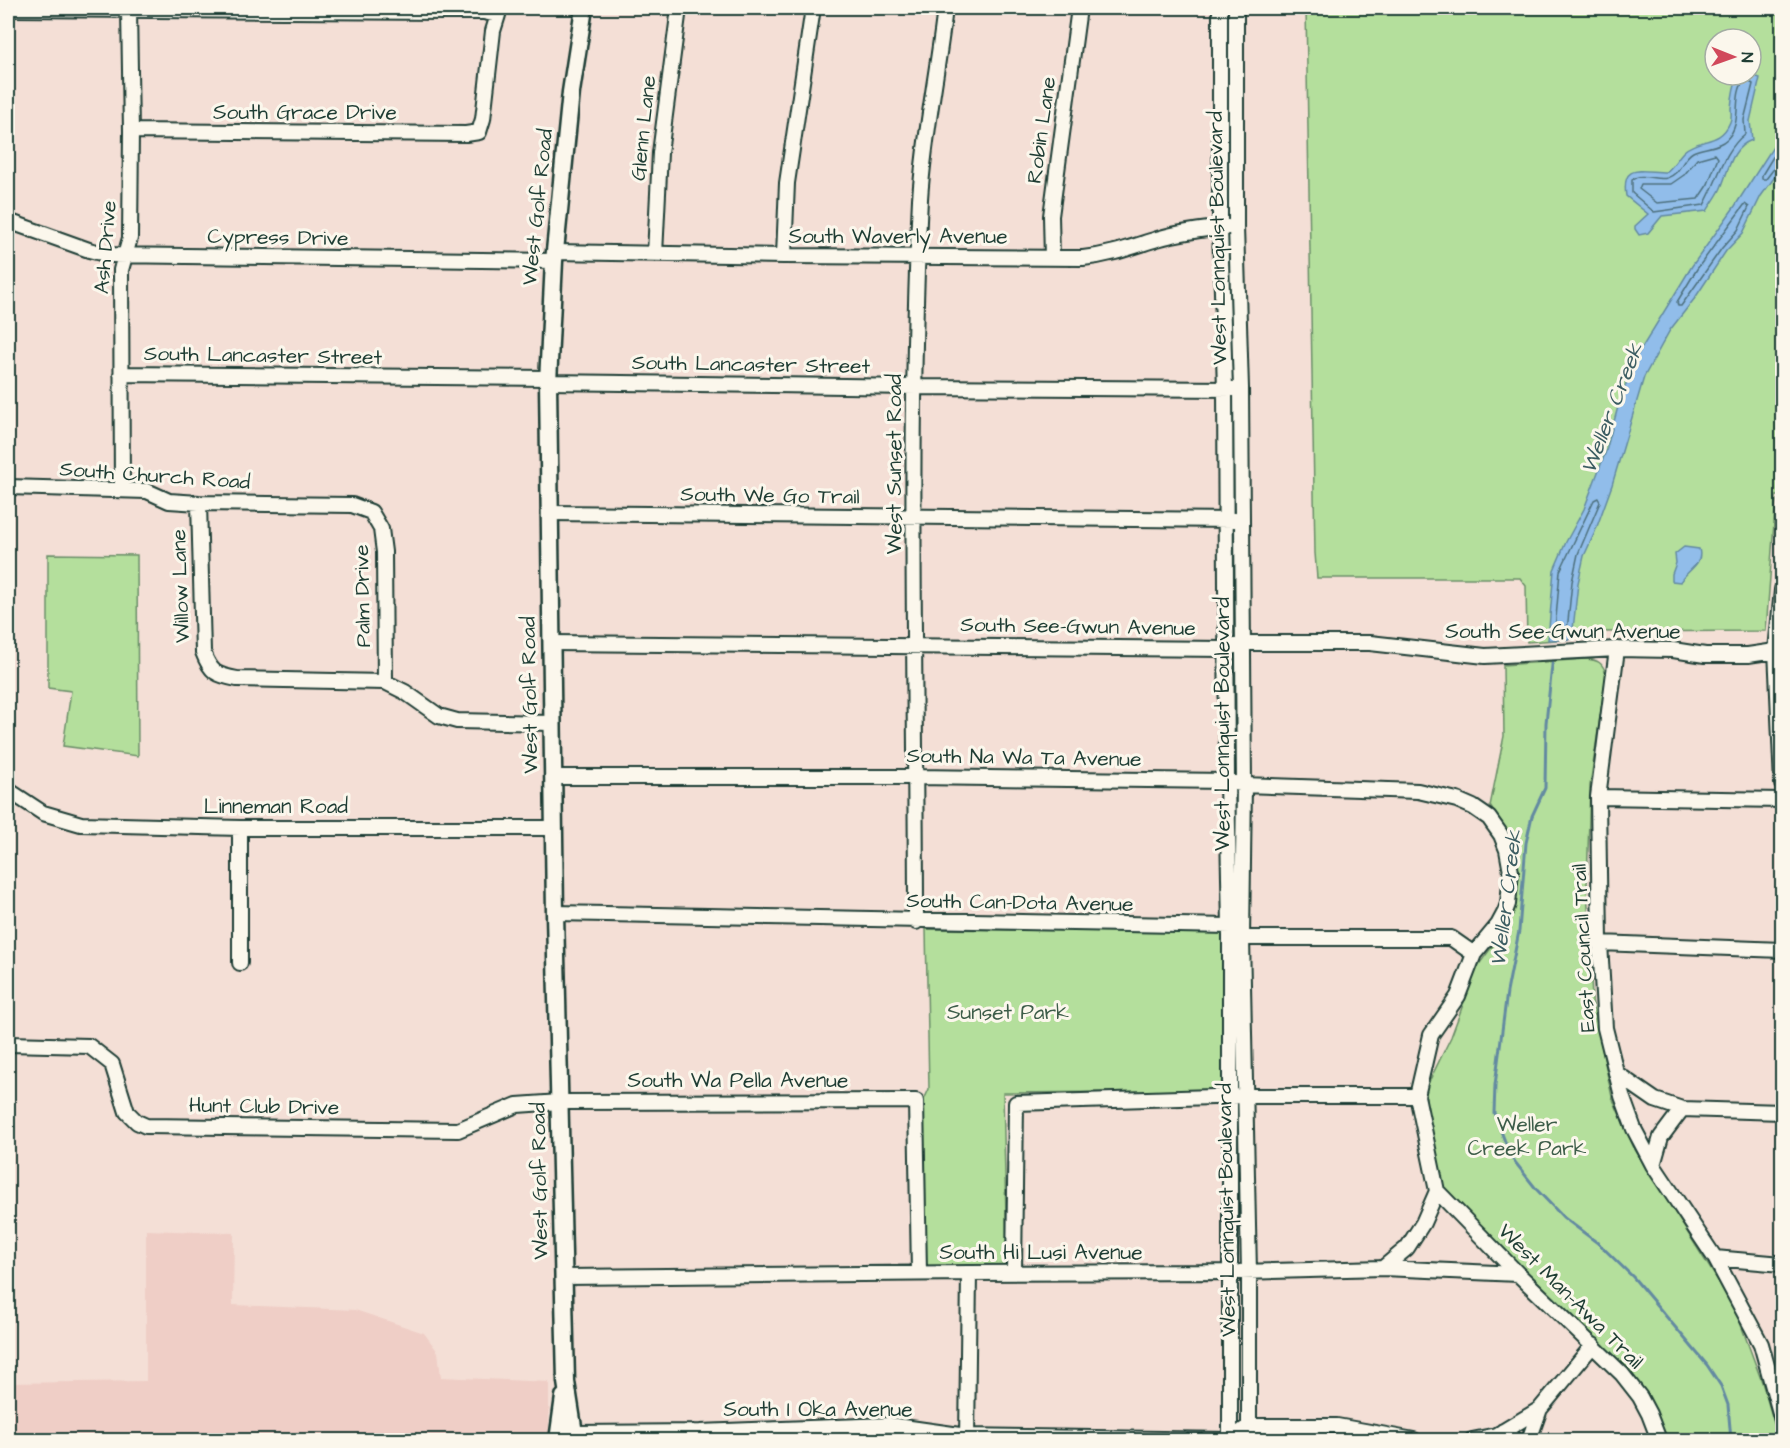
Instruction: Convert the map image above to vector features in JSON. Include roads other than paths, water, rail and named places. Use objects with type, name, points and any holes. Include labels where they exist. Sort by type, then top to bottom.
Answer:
[{"type":"main road","name":"West Golf Road","points":[[575,1437],[566,1384],[555,913],[548,380],[554,257],[571,92],[584,8]]},
{"type":"main road","name":"West Golf Road","points":[[558,1440],[566,1384]]},
{"type":"street","name":"Glenn Lane","points":[[655,254],[660,153],[679,8]]},
{"type":"street","points":[[784,256],[787,183],[813,8]]},
{"type":"street","name":"West Sunset Road","points":[[916,922],[914,518],[918,256],[925,154],[945,8]]},
{"type":"street","name":"Robin Lane","points":[[1052,258],[1051,216],[1079,8]]},
{"type":"street","name":"West Lonnquist Boulevard","points":[[1220,8],[1220,228],[1225,389],[1230,926],[1230,1440]]},
{"type":"street","name":"West Lonnquist Boulevard","points":[[1236,8],[1236,227],[1241,388],[1244,785],[1242,938],[1249,1272],[1249,1440]]},
{"type":"street","points":[[8,9],[445,10]]},
{"type":"street","name":"Ash Drive","points":[[122,489],[121,270],[130,238],[129,10]]},
{"type":"street","name":"South Grace Drive","points":[[131,131],[454,134],[479,132],[483,119],[493,31],[498,15],[445,10]]},
{"type":"street","name":"Cypress Drive","points":[[8,221],[109,255],[554,257]]},
{"type":"street","name":"South Waverly Avenue","points":[[554,257],[655,254],[1052,258],[1105,256],[1175,234],[1236,227]]},
{"type":"street","name":"South Lancaster Street","points":[[121,374],[915,387],[1241,388]]},
{"type":"street","name":"South Church Road","points":[[8,487],[122,489],[147,491],[169,501],[351,505],[371,512]]},
{"type":"street","name":"Willow Lane","points":[[199,503],[203,652],[209,667],[222,676],[237,679],[385,682]]},
{"type":"street","name":"Palm Drive","points":[[371,512],[381,529],[384,552],[385,682]]},
{"type":"street","name":"South We Go Trail","points":[[549,513],[1242,520]]},
{"type":"street","points":[[1782,590],[1779,650],[1782,784]]},
{"type":"street","name":"South See-Gwun Avenue","points":[[551,643],[1226,649],[1243,643],[1370,643],[1485,656],[1617,649],[1673,650],[1705,655],[1748,655],[1779,650]]},
{"type":"street","name":"East Council Trail","points":[[1617,649],[1599,797],[1600,943],[1605,1028],[1616,1073],[1634,1129],[1653,1165],[1715,1258],[1761,1344],[1782,1420]]},
{"type":"street","points":[[385,682],[439,716],[457,721],[552,723]]},
{"type":"street","name":"South Na Wa Ta Avenue","points":[[553,777],[916,777],[1227,781],[1244,785],[1418,791],[1457,800],[1473,807],[1489,818],[1501,835],[1507,850],[1511,872],[1508,904],[1498,925],[1474,954]]},
{"type":"street","name":"Linneman Road","points":[[8,790],[43,813],[81,824],[240,828],[554,828]]},
{"type":"street","points":[[1599,797],[1782,800]]},
{"type":"street","points":[[240,828],[240,963]]},
{"type":"street","name":"South Can-Dota Avenue","points":[[555,913],[725,915],[916,922],[1230,926]]},
{"type":"street","points":[[1230,926],[1242,938],[1451,938],[1474,954],[1458,996],[1431,1035],[1418,1096],[1437,1191],[1423,1223],[1407,1248],[1383,1268]]},
{"type":"street","points":[[1600,943],[1782,950]]},
{"type":"street","name":"Hunt Club Drive","points":[[8,1044],[89,1046],[112,1064],[127,1112],[137,1122],[146,1126],[458,1130],[517,1105],[560,1102]]},
{"type":"street","points":[[1616,1073],[1655,1100],[1682,1109],[1782,1112]]},
{"type":"street","points":[[1014,1272],[1016,1103],[1246,1096],[1418,1096]]},
{"type":"street","name":"South Wa Pella Avenue","points":[[560,1102],[916,1101],[919,1273]]},
{"type":"street","points":[[1653,1165],[1661,1137],[1682,1109]]},
{"type":"street","name":"West Man-Awa Trail","points":[[1437,1191],[1518,1274],[1622,1374],[1640,1397],[1659,1440]]},
{"type":"street","points":[[1715,1258],[1782,1264]]},
{"type":"street","name":"South Hi Lusi Avenue","points":[[564,1276],[1249,1272],[1383,1268],[1518,1274]]},
{"type":"street","points":[[967,1438],[969,1272]]},
{"type":"street","points":[[1472,1440],[1497,1435],[1540,1409],[1593,1345]]},
{"type":"street","points":[[1529,1440],[1540,1409]]},
{"type":"street","name":"South I Oka Avenue","points":[[575,1437],[889,1425],[967,1438],[1230,1440]]},
{"type":"street","points":[[1230,1440],[1249,1426],[1337,1426],[1414,1440]]},
{"type":"street","points":[[1503,1431],[1515,1440]]},
{"type":"water","points":[[1734,87],[1758,87],[1750,121],[1752,140],[1735,154],[1720,190],[1707,211],[1662,216],[1648,233],[1639,235],[1635,226],[1648,214],[1626,196],[1625,185],[1630,173],[1635,171],[1666,172],[1684,151],[1721,135],[1731,120]]},
{"type":"water","points":[[1782,128],[1782,167],[1761,196],[1743,233],[1726,251],[1695,298],[1670,330],[1644,377],[1612,485],[1584,556],[1578,583],[1572,639],[1548,640],[1554,570],[1584,509],[1606,451],[1619,403],[1635,359],[1692,266],[1735,206],[1775,144]]},
{"type":"water","points":[[1684,547],[1699,549],[1699,559],[1680,582],[1672,581],[1676,563],[1675,554]]},
{"type":"waterway","name":"Weller Creek","points":[[1553,656],[1546,723],[1545,788],[1532,816],[1526,843],[1519,931],[1507,992],[1495,1085],[1494,1113],[1511,1157],[1537,1190],[1563,1217],[1599,1244],[1633,1277],[1707,1365],[1721,1386],[1728,1405],[1731,1440]]},
{"type":"park label","name":"Sunset Park","points":[[1008,1012]]},
{"type":"park label","name":"Weller Creek Park","points":[[1527,1136]]}]
